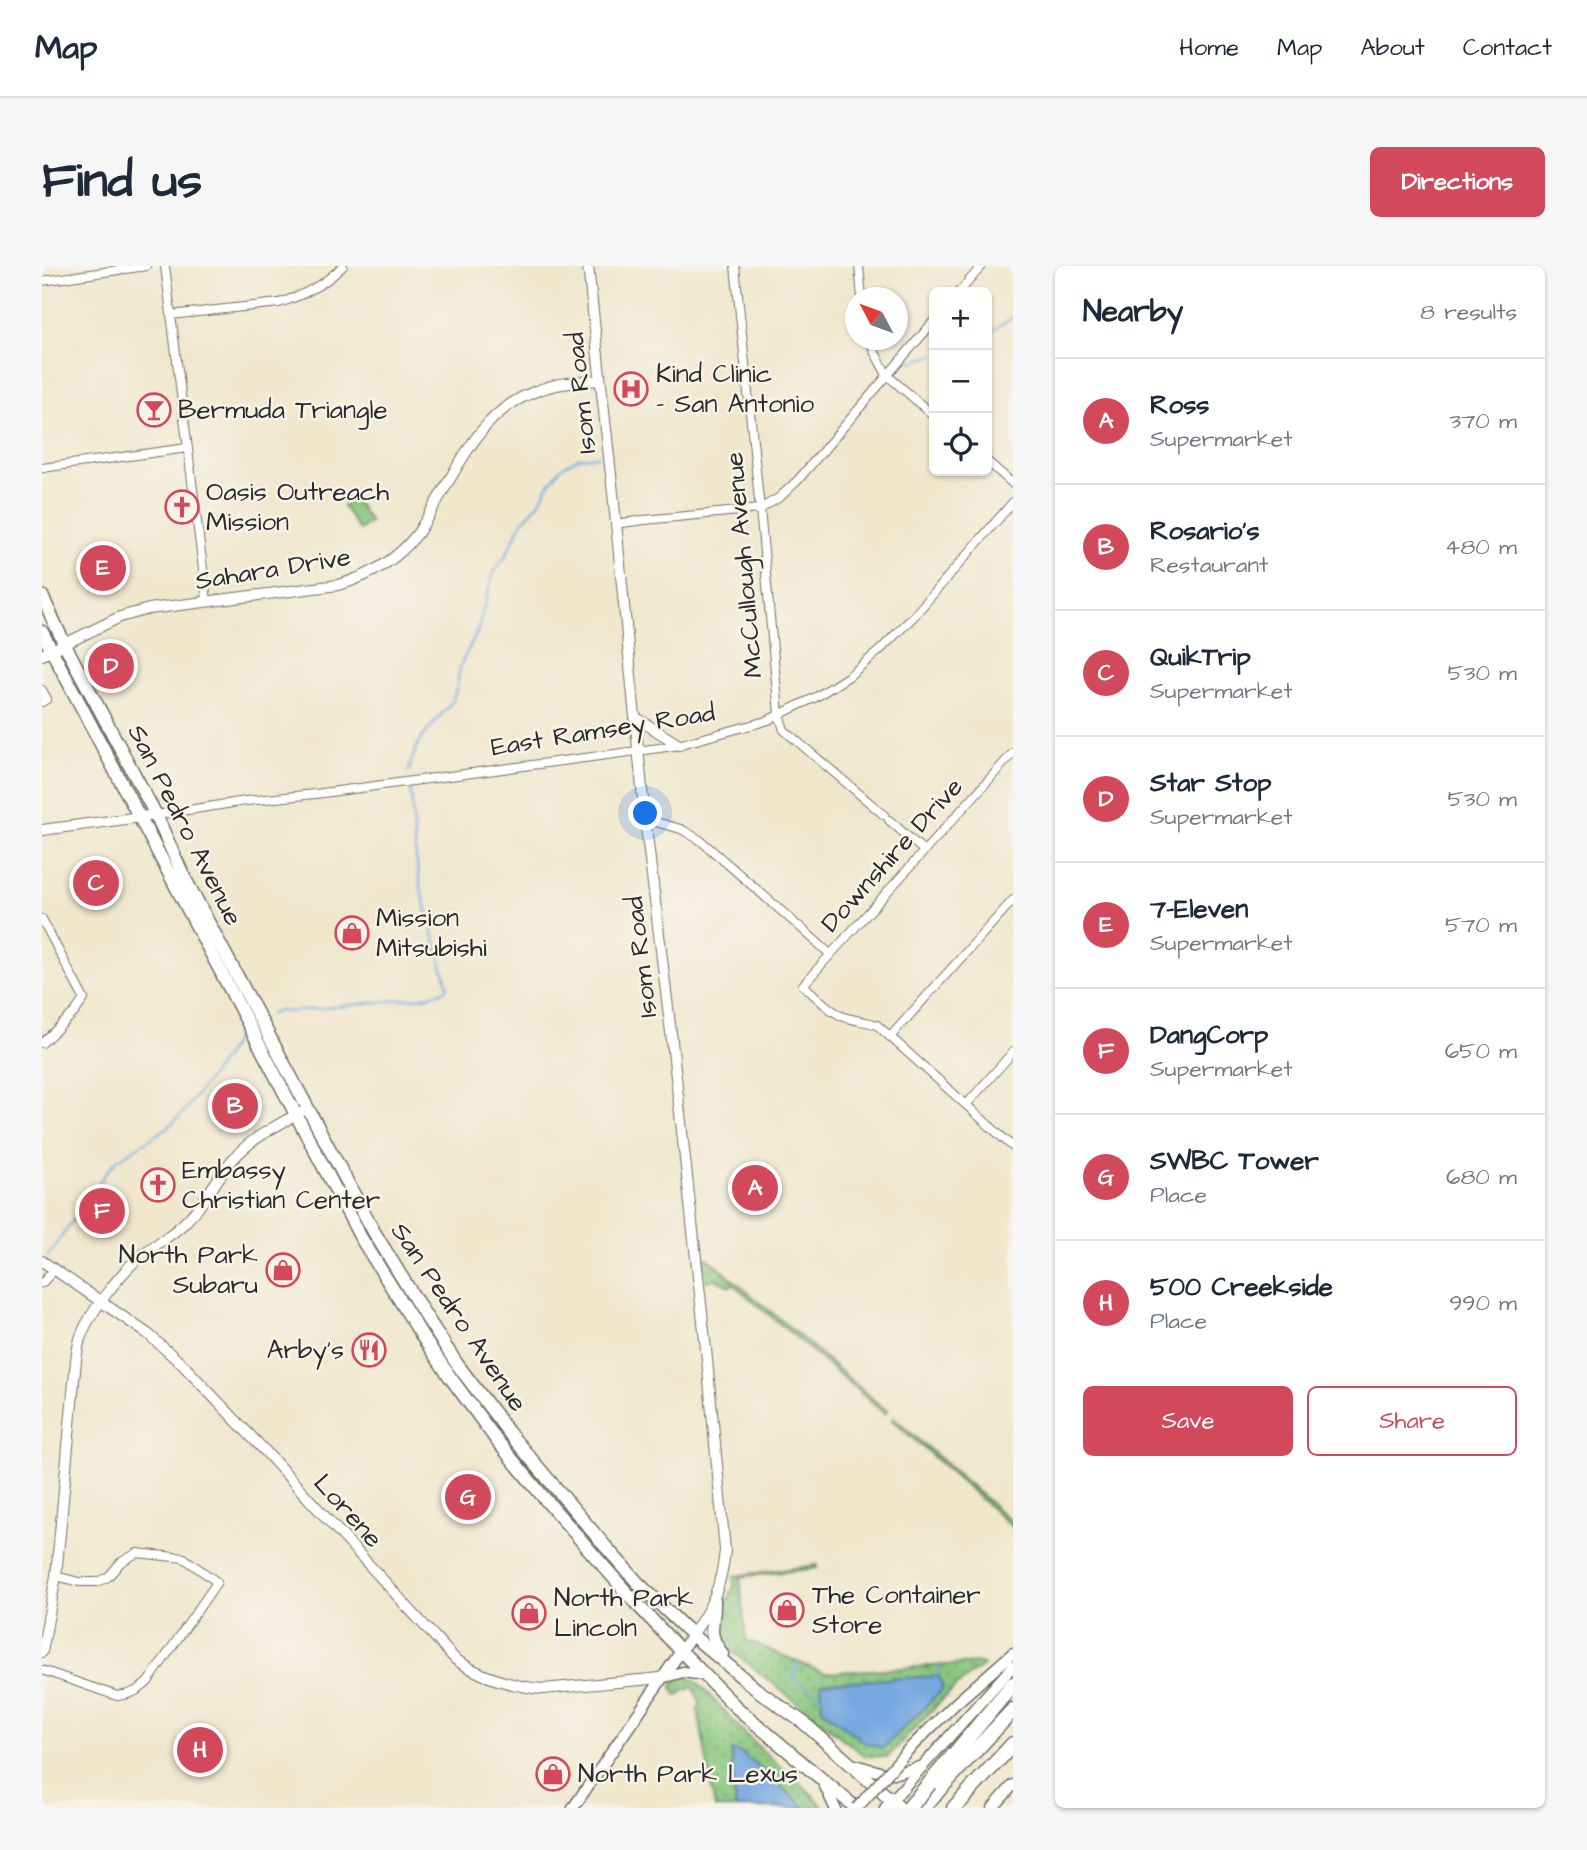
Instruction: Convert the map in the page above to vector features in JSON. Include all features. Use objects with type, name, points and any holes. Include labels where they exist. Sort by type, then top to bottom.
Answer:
[{"type":"highway","points":[[922,1808],[934,1787],[1013,1684]]},
{"type":"highway","points":[[909,1808],[1013,1710]]},
{"type":"highway","points":[[959,1808],[1013,1744]]},
{"type":"highway","points":[[959,1808],[1013,1752]]},
{"type":"main road","name":"San Pedro Avenue","points":[[42,596],[65,645],[156,815],[220,957]]},
{"type":"main road","name":"San Pedro Avenue","points":[[42,632],[47,653],[220,957],[302,1112],[361,1238],[424,1339],[504,1450],[592,1554],[681,1651],[736,1707],[856,1808]]},
{"type":"main road","name":"San Pedro Avenue","points":[[302,1112],[461,1370],[530,1458],[614,1556],[692,1635],[755,1689],[804,1723],[892,1805]]},
{"type":"main road","points":[[504,1450],[516,1441]]},
{"type":"main road","points":[[519,1467],[530,1458]]},
{"type":"main road","points":[[714,1600],[715,1616],[711,1634],[726,1664]]},
{"type":"main road","points":[[573,1808],[692,1635]]},
{"type":"main road","points":[[856,1808],[907,1751],[1013,1653]]},
{"type":"main road","points":[[892,1805],[923,1766],[1013,1666]]},
{"type":"main road","points":[[661,1678],[683,1672],[704,1675]]},
{"type":"main road","points":[[850,1764],[884,1773],[923,1766]]},
{"type":"main road","points":[[922,1808],[913,1794],[923,1766]]},
{"type":"main road","points":[[822,1780],[835,1808]]},
{"type":"main road","points":[[993,1808],[1013,1785]]},
{"type":"street","points":[[42,281],[146,266]]},
{"type":"street","points":[[165,266],[207,601]]},
{"type":"street","points":[[171,314],[279,303],[317,286],[343,266]]},
{"type":"street","name":"Isom Road","points":[[588,266],[725,1550],[723,1570],[714,1600],[692,1635]]},
{"type":"street","name":"McCullough Avenue","points":[[735,266],[779,714],[784,730],[924,851]]},
{"type":"street","points":[[859,266],[861,287]]},
{"type":"street","points":[[963,287],[982,266]]},
{"type":"street","points":[[615,524],[760,509],[780,497],[798,480],[929,327]]},
{"type":"street","points":[[875,350],[887,375],[931,413]]},
{"type":"street","name":"Sahara Drive","points":[[47,653],[133,613],[338,585],[365,577],[398,556],[418,533],[472,442],[496,415],[518,399],[543,388],[600,380]]},
{"type":"street","points":[[42,468],[187,449]]},
{"type":"street","points":[[992,465],[1013,484]]},
{"type":"street","name":"East Ramsey Road","points":[[156,815],[265,798],[315,794],[679,745],[750,726],[816,697],[849,676],[879,651],[912,618],[1013,502]]},
{"type":"street","points":[[42,690],[47,699],[42,702]]},
{"type":"street","points":[[635,717],[679,745]]},
{"type":"street","name":"Downshire Drive","points":[[890,1037],[877,1025],[843,1017],[803,985],[1013,753]]},
{"type":"street","points":[[42,830],[156,815]]},
{"type":"street","points":[[645,819],[681,829],[700,840],[830,954]]},
{"type":"street","points":[[1013,900],[890,1037],[1013,1147]]},
{"type":"street","points":[[42,919],[84,999],[75,1012],[42,1043]]},
{"type":"street","points":[[966,1105],[1013,1052]]},
{"type":"street","points":[[42,1652],[56,1576],[78,1350],[84,1329],[121,1276],[190,1218],[242,1150],[263,1134],[302,1112]]},
{"type":"street","name":"Lorene","points":[[42,1261],[148,1334],[183,1365],[455,1659],[468,1668],[495,1680],[543,1689],[661,1678]]},
{"type":"street","points":[[42,1283],[54,1270]]},
{"type":"street","points":[[42,1670],[117,1696],[130,1695],[148,1682],[217,1582],[184,1558],[137,1553],[121,1562],[102,1581],[88,1583],[56,1576]]},
{"type":"green space","points":[[354,498],[370,522],[359,530],[343,506]]},
{"type":"green space","points":[[704,1258],[708,1258],[887,1411],[885,1414],[733,1284],[730,1286],[715,1279],[706,1281]]},
{"type":"green space","points":[[894,1418],[1013,1523],[1013,1528],[892,1420]]},
{"type":"green space","points":[[817,1565],[817,1568],[740,1577],[746,1640],[824,1673],[980,1663],[984,1665],[945,1697],[888,1757],[865,1756],[718,1640],[717,1626],[734,1586],[734,1576]]},
{"type":"green space","points":[[682,1677],[698,1683],[752,1741],[824,1808],[715,1808],[698,1710],[700,1704],[694,1687],[677,1696],[672,1687],[675,1680]]},
{"type":"water","points":[[939,1676],[943,1689],[883,1748],[866,1743],[822,1709],[821,1683]]},
{"type":"water","points":[[731,1750],[743,1754],[806,1808],[736,1808]]},
{"type":"waterway","points":[[992,331],[1013,317]]},
{"type":"waterway","points":[[912,362],[929,357]]},
{"type":"waterway","points":[[409,771],[420,740],[452,702],[460,666],[477,632],[494,572],[506,555],[522,522],[539,503],[561,468],[578,458],[598,456]]},
{"type":"waterway","points":[[270,1014],[424,997],[444,991],[448,987],[421,889],[411,790]]},
{"type":"waterway","points":[[48,1256],[105,1174],[117,1160],[167,1128],[183,1113],[225,1057],[241,1030]]},
{"type":"waterway","points":[[798,1662],[793,1680],[823,1697]]},
{"type":"waterway","points":[[935,1677],[940,1664]]},
{"type":"place","name":"Kind Clinic – San Antonio","points":[[631,389]]},
{"type":"place","name":"Bermuda Triangle","points":[[154,410]]},
{"type":"place","name":"Oasis Outreach Mission","points":[[182,507]]},
{"type":"place","name":"7-Eleven","points":[[103,568]]},
{"type":"place","name":"Star Stop","points":[[111,666]]},
{"type":"place","name":"QuikTrip","points":[[96,883]]},
{"type":"place","name":"Mission Mitsubishi","points":[[352,933]]},
{"type":"place","name":"Rosario's","points":[[235,1106]]},
{"type":"place","name":"Embassy Christian Center","points":[[158,1185]]},
{"type":"place","name":"Ross","points":[[755,1188]]},
{"type":"place","name":"DangCorp","points":[[102,1211]]},
{"type":"place","name":"North Park Subaru","points":[[283,1270]]},
{"type":"place","name":"Arby's","points":[[369,1350]]},
{"type":"place","name":"SWBC Tower","points":[[468,1497]]},
{"type":"place","name":"The Container Store","points":[[787,1610]]},
{"type":"place","name":"North Park Lincoln","points":[[529,1613]]},
{"type":"place","name":"500 Creekside","points":[[200,1750]]},
{"type":"place","name":"North Park Lexus","points":[[553,1774]]}]
